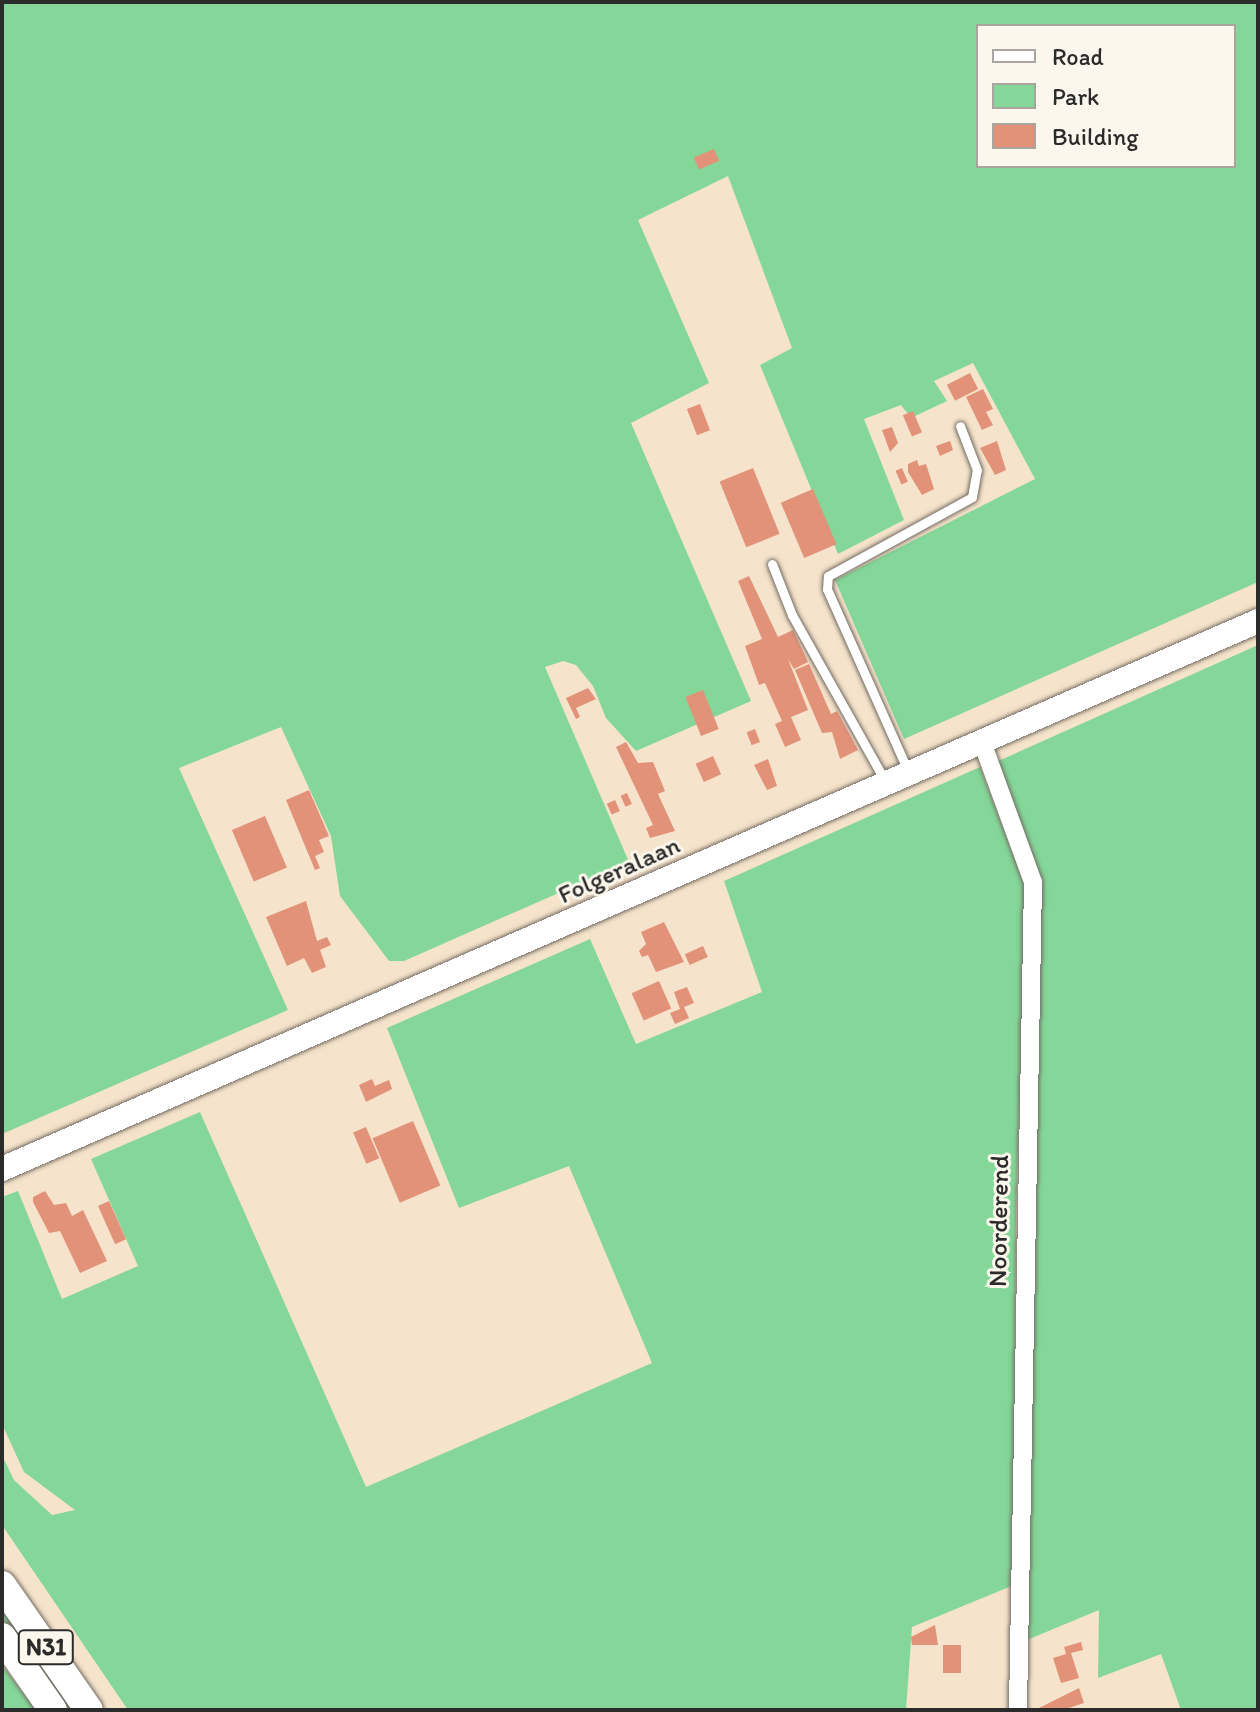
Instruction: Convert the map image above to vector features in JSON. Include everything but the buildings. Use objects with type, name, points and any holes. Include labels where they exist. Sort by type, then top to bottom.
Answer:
[{"type":"highway","name":"N31","points":[[2,1585],[89,1710]]},
{"type":"highway","name":"N31","points":[[2,1637],[53,1710]]},
{"type":"main road","name":"Folgeralaan","points":[[2,1169],[1258,621]]},
{"type":"street","name":"Noorderend","points":[[982,742],[1033,882],[1018,1710]]},
{"type":"lane","points":[[910,774],[827,589],[828,576],[972,497],[977,470],[960,426]]},
{"type":"lane","points":[[772,564],[792,615],[887,784]]},
{"type":"green space","points":[[2,2],[1258,2],[1258,582],[904,739],[835,580],[1035,479],[973,363],[934,381],[947,401],[911,418],[901,405],[864,419],[904,520],[838,554],[760,365],[792,348],[728,176],[638,220],[709,383],[631,423],[751,701],[636,751],[606,718],[593,686],[576,665],[563,661],[545,667],[629,862],[404,961],[389,961],[340,896],[331,836],[281,727],[179,768],[288,1010],[2,1134]]},
{"type":"green space","points":[[1258,645],[1258,1710],[1181,1710],[1161,1654],[1098,1678],[1099,1610],[1027,1640],[1039,875],[996,762]]},
{"type":"green space","points":[[980,767],[1027,891],[1016,1209],[1014,1585],[912,1627],[906,1710],[128,1710],[2,1525],[2,1455],[14,1480],[52,1515],[75,1510],[24,1472],[2,1424],[2,1197],[18,1191],[62,1299],[138,1266],[91,1159],[200,1112],[366,1487],[652,1363],[569,1166],[459,1208],[387,1028],[590,939],[636,1044],[762,992],[724,881]]},
{"type":"green space","points":[[2,1599],[82,1710],[65,1710],[2,1618]]},
{"type":"green space","points":[[2,1665],[36,1710],[2,1710]]}]
